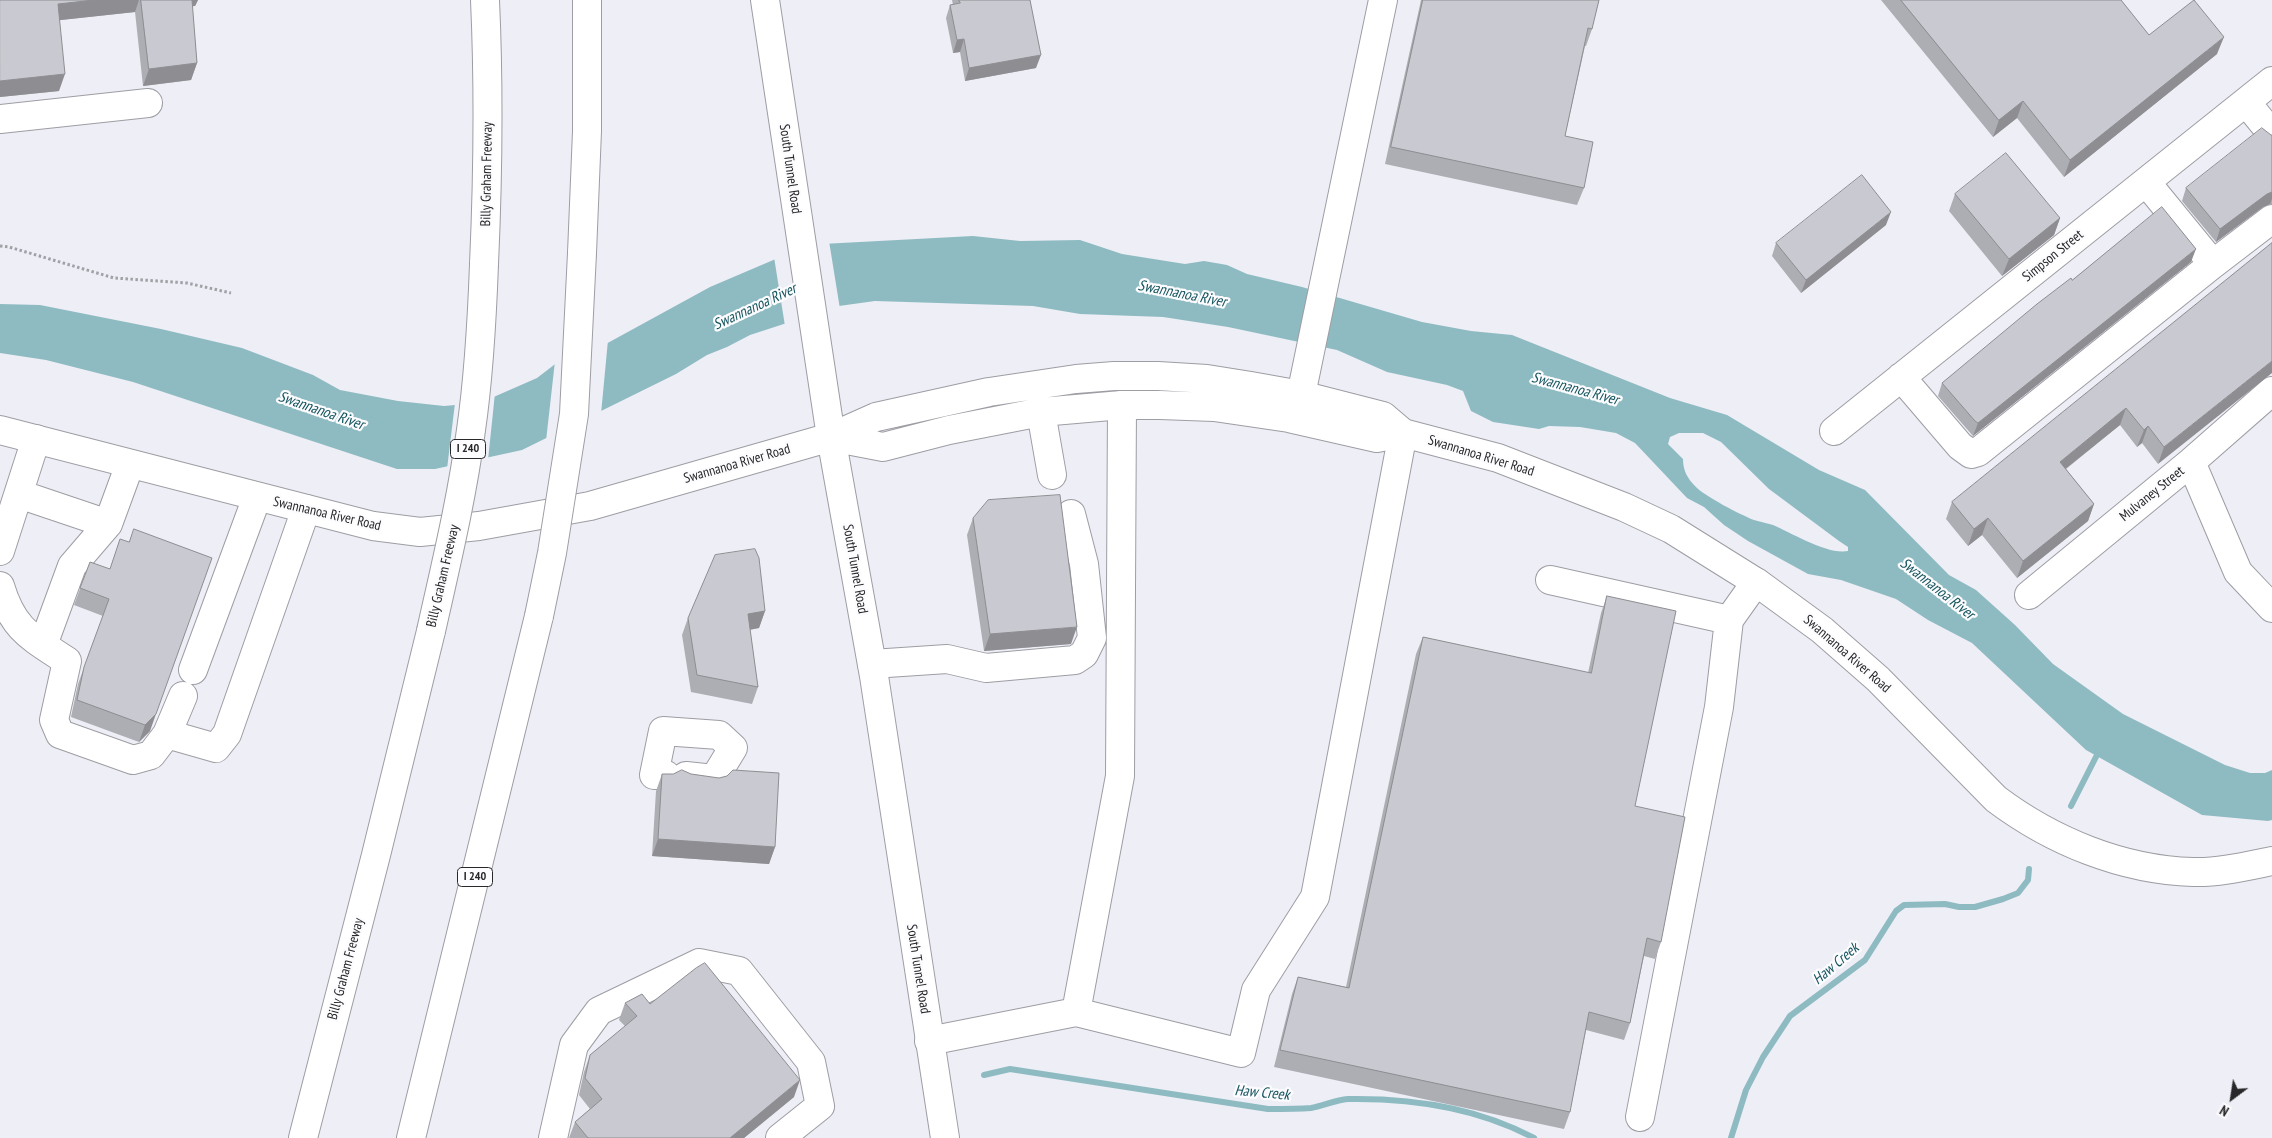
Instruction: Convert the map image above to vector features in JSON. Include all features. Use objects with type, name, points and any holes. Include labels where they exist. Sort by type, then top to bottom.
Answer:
[{"type":"main road","name":"Billy Graham Freeway","points":[[303,1138],[379,846],[431,631],[454,530],[471,430],[480,349],[488,173],[488,78],[485,0]]},
{"type":"main road","name":"I 240","points":[[411,1138],[539,616],[552,553],[574,414],[587,131],[587,0]]},
{"type":"main road","name":"South Tunnel Road","points":[[765,0],[831,437],[872,664],[945,1138]]},
{"type":"main road","points":[[1301,395],[1383,0]]},
{"type":"main road","name":"Simpson Street","points":[[1834,431],[2272,81]]},
{"type":"main road","points":[[2246,102],[2272,134]]},
{"type":"main road","points":[[0,119],[148,103]]},
{"type":"main road","points":[[2146,182],[2213,264]]},
{"type":"main road","points":[[1901,377],[1960,446],[1971,454],[1978,452],[2272,219]]},
{"type":"main road","name":"Swannanoa River Road","points":[[0,430],[373,526],[420,532],[479,526],[590,506],[831,437],[876,417],[989,392],[1076,379],[1114,376],[1207,380],[1301,395],[1383,416],[1403,433],[1498,458],[1624,507],[1671,529],[1756,582],[1822,630],[1878,679],[1996,799],[2018,815],[2048,832],[2102,855],[2144,867],[2194,872],[2272,861]]},
{"type":"main road","name":"Mulvaney Street","points":[[2029,594],[2191,462],[2272,391]]},
{"type":"main road","name":"Swannanoa River Road","points":[[831,437],[883,447],[950,430],[1041,412],[1122,405],[1160,404],[1253,412],[1315,423],[1377,438],[1403,433]]},
{"type":"main road","points":[[1076,1012],[1120,776],[1122,405]]},
{"type":"main road","points":[[1041,412],[1052,475]]},
{"type":"main road","points":[[929,1040],[1076,1012],[1241,1053],[1256,990],[1314,897],[1403,433]]},
{"type":"main road","points":[[0,551],[36,439]]},
{"type":"main road","points":[[2191,462],[2238,572],[2272,608]]},
{"type":"main road","points":[[43,645],[72,566],[108,524],[130,464]]},
{"type":"main road","points":[[19,494],[108,524]]},
{"type":"main road","points":[[193,670],[257,497]]},
{"type":"main road","points":[[167,734],[216,748],[227,734],[306,509]]},
{"type":"main road","points":[[872,664],[947,659],[986,668],[1075,660],[1084,654],[1092,638],[1084,564],[1071,514]]},
{"type":"main road","points":[[1550,580],[1729,620]]},
{"type":"main road","points":[[1640,1117],[1719,707],[1729,620],[1756,582]]},
{"type":"main road","points":[[0,586],[6,608],[24,632],[67,661],[54,720],[60,734],[133,760],[151,755],[167,734],[183,696]]},
{"type":"main road","points":[[553,1138],[574,1045],[599,1011],[699,963],[738,971],[811,1062],[820,1106],[780,1138]]},
{"type":"path","points":[[0,246],[114,278],[187,283],[232,294]]},
{"type":"water","name":"Swannanoa River","points":[[973,236],[1020,241],[1080,240],[1122,254],[1185,264],[1204,261],[1227,265],[1247,274],[1302,287],[1422,322],[1471,331],[1512,335],[1670,398],[1727,415],[1819,470],[1865,490],[1949,575],[1976,590],[2015,625],[2053,664],[2123,714],[2225,765],[2250,773],[2265,773],[2272,770],[2272,820],[2202,815],[2086,750],[1972,643],[1928,620],[1896,599],[1841,580],[1808,574],[1748,541],[1724,525],[1704,507],[1687,498],[1635,443],[1616,433],[1580,427],[1549,426],[1539,429],[1493,422],[1471,411],[1463,391],[1447,385],[1387,372],[1337,350],[1228,327],[1163,317],[1080,314],[1033,306],[875,301],[839,306],[750,335],[707,355],[676,374],[522,450],[435,469],[397,469],[133,382],[46,360],[0,353],[0,304],[40,305],[161,329],[242,348],[313,375],[340,390],[398,401],[444,406],[466,404],[489,399],[537,378],[563,358],[604,345],[710,287],[778,258],[822,244]],"holes":[[[1679,433],[1703,433],[1721,442],[1769,489],[1848,547],[1848,551],[1830,550],[1820,547],[1773,525],[1754,520],[1706,495],[1692,483],[1685,470],[1683,459],[1668,444],[1670,437]]]},
{"type":"pier","points":[[829,241],[840,309],[785,326],[774,257]]},
{"type":"pier","points":[[608,340],[601,414],[546,441],[555,361],[562,356]]},
{"type":"pier","points":[[495,393],[488,460],[447,469],[455,403]]},
{"type":"building","points":[[0,0],[94,0],[58,4],[65,74],[0,81]]},
{"type":"building","points":[[141,0],[192,0],[197,63],[149,69]]},
{"type":"building","points":[[959,0],[1030,0],[1041,55],[969,68],[964,39],[957,40],[950,5],[960,3]]},
{"type":"building","points":[[1423,0],[1599,0],[1592,29],[1588,28],[1565,136],[1593,142],[1584,188],[1391,147]]},
{"type":"building","points":[[1901,0],[2121,0],[2149,35],[2194,0],[2224,37],[2070,160],[2023,101],[1999,120]]},
{"type":"building","points":[[2262,128],[2272,135],[2272,192],[2220,229],[2186,188]]},
{"type":"building","points":[[2006,153],[2060,218],[2009,259],[1955,194]]},
{"type":"building","points":[[1862,175],[1891,212],[1806,280],[1776,243]]},
{"type":"building","points":[[2162,207],[2196,249],[1978,423],[1975,421],[1942,383],[2037,304],[2071,278],[2072,280]]},
{"type":"building","points":[[2272,243],[2272,361],[2164,447],[2148,426],[2144,430],[2126,408],[2060,462],[2094,504],[2023,561],[1988,518],[1974,529],[1952,502]]},
{"type":"building","points":[[1060,495],[1077,627],[990,634],[973,518],[988,500]]},
{"type":"building","points":[[134,529],[212,558],[156,714],[145,725],[77,700],[84,667],[109,599],[80,588],[90,562],[110,569],[120,539],[129,542]]},
{"type":"building","points":[[755,549],[759,558],[765,611],[748,614],[758,687],[697,675],[688,618],[715,555]]},
{"type":"building","points":[[1607,596],[1676,611],[1635,806],[1685,817],[1661,942],[1647,938],[1630,1023],[1589,1012],[1570,1112],[1280,1050],[1298,977],[1349,988],[1423,637],[1591,673]]},
{"type":"building","points":[[682,770],[691,774],[719,778],[727,776],[733,770],[779,773],[775,847],[658,839],[662,774],[673,774]]},
{"type":"building","points":[[705,963],[800,1080],[730,1138],[588,1138],[575,1122],[602,1099],[585,1078],[590,1055],[637,1016],[625,1003],[642,994],[650,1004]]},
{"type":"waterway","name":"Haw Creek","points":[[2071,806],[2100,749]]},
{"type":"waterway","name":"Haw Creek","points":[[1731,1138],[1746,1090],[1763,1057],[1790,1016],[1865,960],[1896,911],[1904,905],[1945,904],[1959,907],[1975,907],[2003,899],[2018,893],[2028,880],[2029,869]]},
{"type":"waterway","name":"Haw Creek","points":[[984,1075],[1010,1069],[1268,1109],[1311,1108],[1348,1099],[1396,1100],[1467,1112],[1490,1119],[1534,1138]]}]
